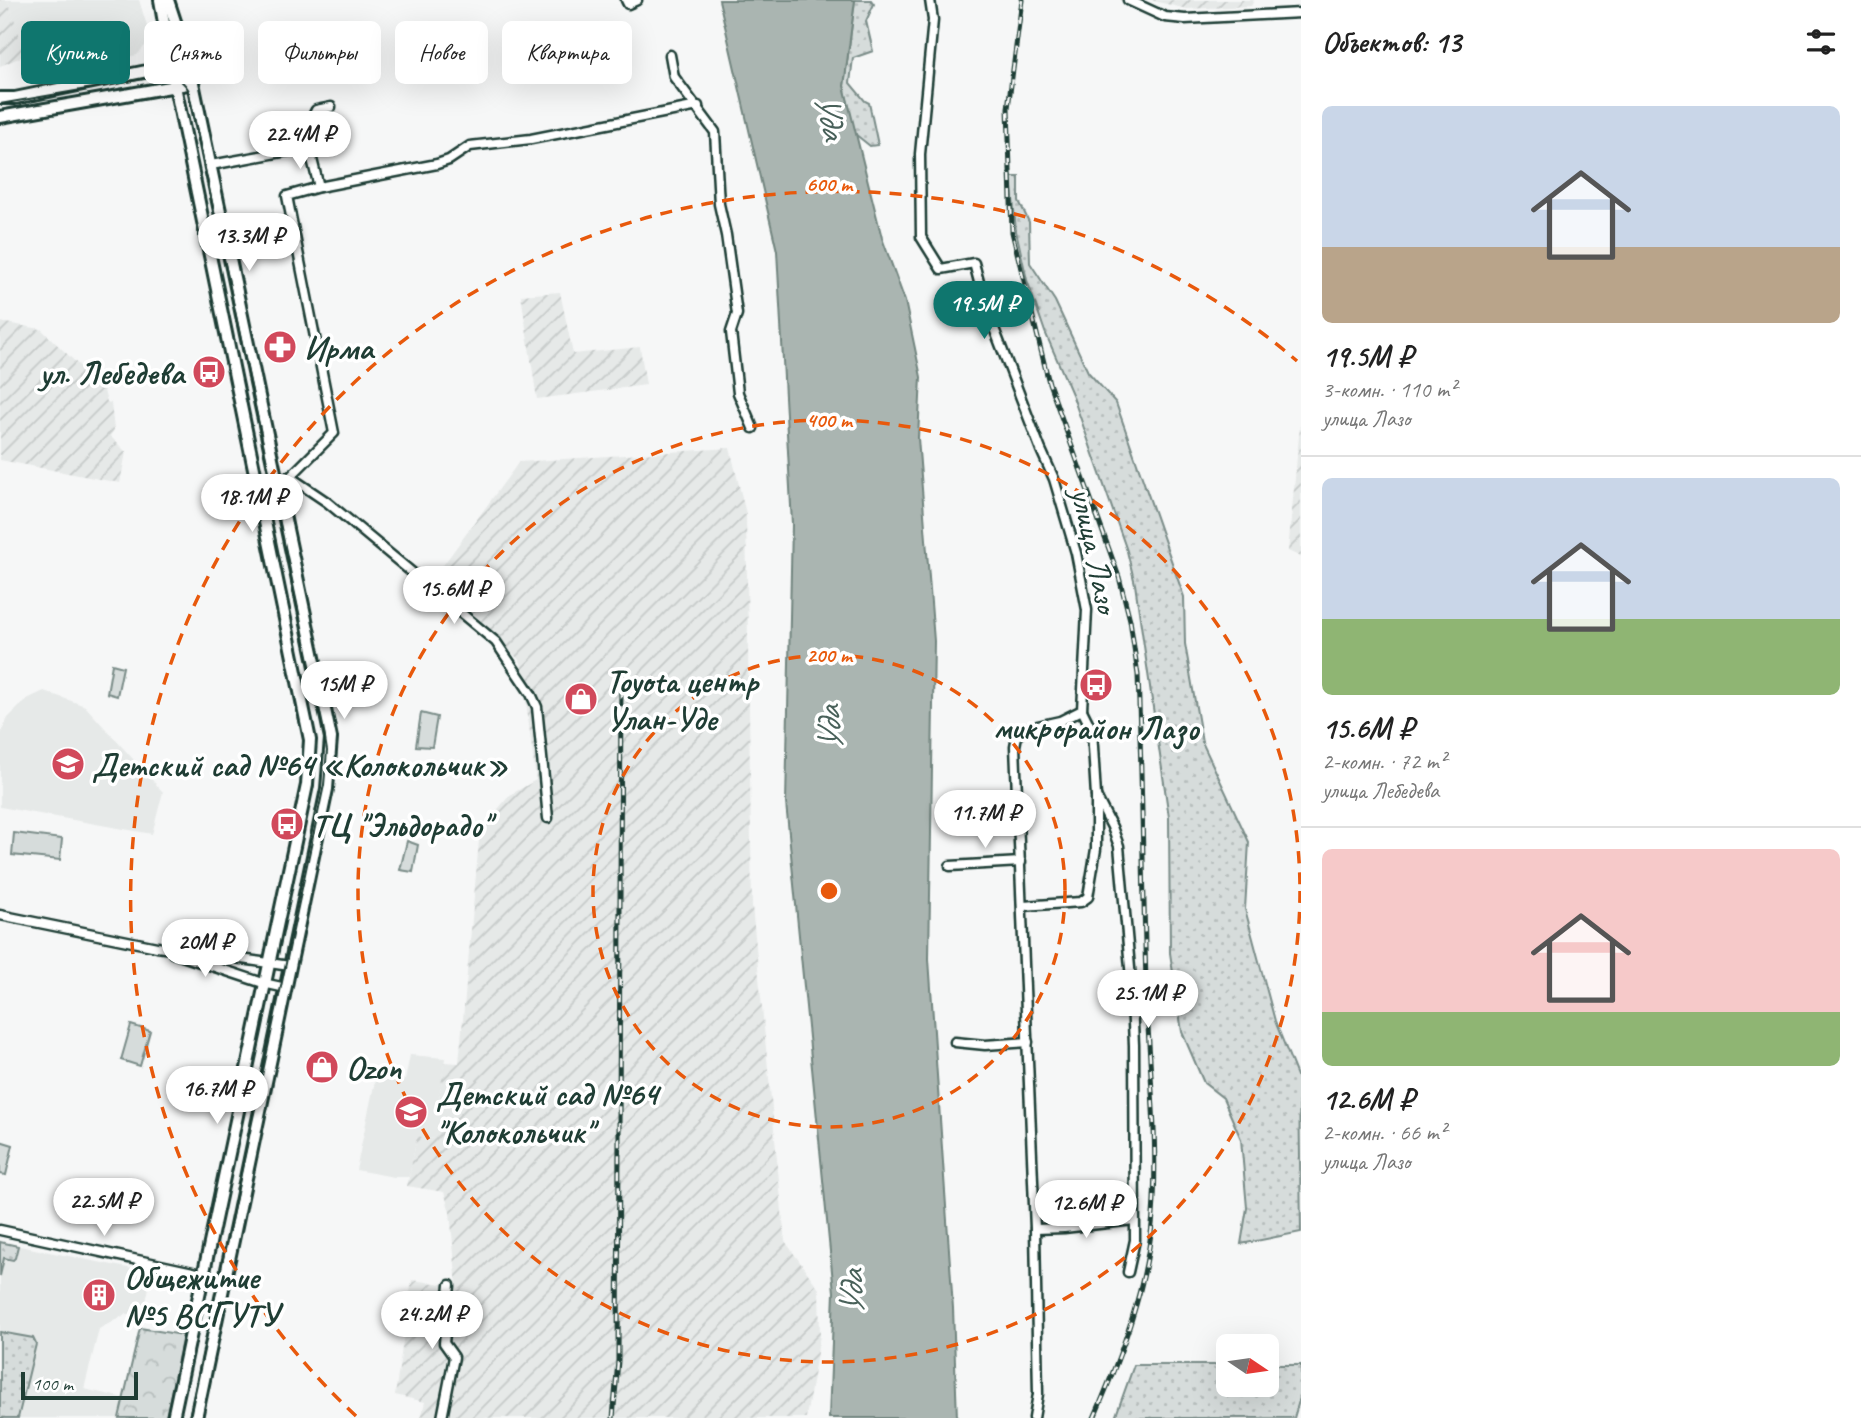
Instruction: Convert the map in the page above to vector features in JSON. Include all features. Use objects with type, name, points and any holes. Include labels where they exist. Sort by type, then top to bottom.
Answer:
[{"type":"main road","points":[[160,0],[164,21]]},
{"type":"main road","points":[[169,0],[175,21]]},
{"type":"main road","points":[[0,98],[15,98],[144,72]]},
{"type":"main road","points":[[0,117],[177,84]]},
{"type":"main road","points":[[193,84],[331,738],[329,781],[196,1418]]},
{"type":"main road","points":[[173,1418],[307,785],[310,740],[175,86]]},
{"type":"street","points":[[626,0],[628,4],[637,0]]},
{"type":"street","name":"улица Лазо","points":[[930,0],[933,20],[920,154],[921,237],[942,269],[974,263],[985,305],[1054,479],[1076,553],[1087,610],[1082,710]]},
{"type":"street","points":[[1128,0],[1165,17],[1185,19],[1301,13]]},
{"type":"street","points":[[670,55],[674,77],[715,132],[719,204],[737,314],[731,332],[738,393],[752,428]]},
{"type":"street","points":[[290,477],[334,433],[286,202],[287,196],[319,187],[437,164],[449,160],[470,146],[531,139],[698,106]]},
{"type":"street","points":[[211,165],[309,147],[317,135],[314,114],[316,110],[331,107]]},
{"type":"street","points":[[309,147],[319,187]]},
{"type":"street","points":[[277,478],[290,477],[327,502],[496,642],[537,707],[548,818]]},
{"type":"street","points":[[1023,906],[1081,902],[1088,897],[1096,849],[1096,796],[1092,730],[1082,710],[1060,721],[1024,729],[1017,736],[1015,746],[1035,1229],[1038,1394],[1034,1418]]},
{"type":"street","points":[[1096,796],[1119,846],[1131,979],[1136,1175],[1135,1240],[1128,1272]]},
{"type":"street","points":[[950,866],[1021,862]]},
{"type":"street","points":[[0,915],[157,947],[290,966]]},
{"type":"street","points":[[157,947],[263,983],[286,988]]},
{"type":"street","points":[[955,1042],[985,1045],[1028,1042]]},
{"type":"street","points":[[1035,1229],[1134,1220]]},
{"type":"street","points":[[0,1230],[202,1274]]},
{"type":"street","points":[[442,1418],[454,1356],[444,1343],[450,1285]]},
{"type":"shaded area","points":[[0,0],[8,0],[21,40],[21,57],[0,66]]},
{"type":"shaded area","points":[[8,0],[139,0],[145,21],[144,47],[137,55],[130,56],[130,21],[21,21],[21,42]]},
{"type":"shaded area","points":[[1150,0],[1254,0],[1251,6],[1187,9]]},
{"type":"shaded area","points":[[560,292],[573,354],[640,347],[646,385],[537,399],[521,295]]},
{"type":"shaded area","points":[[0,322],[41,329],[90,376],[101,379],[107,402],[111,403],[114,430],[110,436],[126,452],[120,483],[0,460]]},
{"type":"shaded area","points":[[1301,426],[1301,557],[1288,551]]},
{"type":"shaded area","points":[[730,448],[746,514],[752,906],[785,1241],[819,1289],[820,1335],[806,1418],[421,1418],[425,1402],[395,1395],[412,1280],[457,1286],[450,1212],[444,1192],[407,1186],[417,1136],[434,1139],[439,1122],[452,1121],[454,1103],[439,1100],[444,1062],[459,1063],[480,830],[510,795],[536,780],[521,662],[436,575],[519,462]]},
{"type":"shaded area","name":"Детский сад №64 «Колокольчик»","points":[[44,691],[85,706],[163,792],[152,834],[0,807],[0,735],[8,718],[27,699]]},
{"type":"shaded area","name":"Детский сад №64 \"Колокольчик\"","points":[[410,1055],[445,1058],[439,1100],[454,1102],[452,1121],[434,1139],[417,1137],[409,1177],[356,1170],[376,1076],[405,1080]]},
{"type":"shaded area","points":[[0,1242],[152,1273],[143,1316],[126,1314],[99,1329],[84,1389],[124,1398],[119,1418],[0,1418]]},
{"type":"green space","points":[[855,0],[871,0],[874,4],[866,21],[873,51],[853,58],[850,83],[869,103],[878,145],[870,146],[855,134],[844,86]]},
{"type":"green space","points":[[1011,177],[1019,177],[1019,201],[1029,222],[1030,263],[1055,301],[1088,372],[1116,403],[1184,597],[1185,644],[1202,742],[1249,842],[1245,909],[1275,1021],[1299,1081],[1301,1232],[1241,1244],[1247,1208],[1241,1139],[1223,1098],[1204,1083],[1182,1032],[1170,953],[1169,817],[1135,584],[1127,551],[1072,394],[1045,332],[1027,280],[1016,231]]},
{"type":"green space","points":[[112,664],[123,667],[117,696],[107,693]]},
{"type":"green space","points":[[421,713],[437,717],[432,747],[416,746]]},
{"type":"green space","points":[[14,833],[62,839],[60,860],[12,855]]},
{"type":"green space","points":[[407,841],[418,845],[413,872],[400,870]]},
{"type":"green space","points":[[131,1025],[150,1031],[140,1066],[121,1060]]},
{"type":"green space","points":[[0,1141],[13,1145],[6,1175],[0,1174]]},
{"type":"green space","points":[[0,1242],[18,1246],[13,1260],[4,1258],[0,1276]]},
{"type":"green space","points":[[140,1328],[183,1335],[166,1418],[119,1418]]},
{"type":"green space","points":[[0,1332],[33,1338],[36,1344],[18,1418],[0,1418]]},
{"type":"green space","points":[[1134,1365],[1216,1365],[1216,1397],[1279,1397],[1279,1365],[1301,1365],[1301,1394],[1294,1418],[1115,1418]]},
{"type":"water","name":"Уда","points":[[719,0],[855,0],[844,86],[882,238],[905,301],[921,377],[918,438],[934,641],[929,959],[953,1308],[957,1418],[829,1418],[834,1292],[786,803],[792,524],[777,251]]},
{"type":"tram line","points":[[0,104],[162,76],[177,78],[188,89],[327,751],[324,785],[189,1418]]},
{"type":"railway","points":[[1022,0],[1008,108],[1012,232],[1049,383],[1119,577],[1130,620],[1138,675],[1146,982],[1155,1186],[1150,1242],[1139,1294],[1094,1418]]},
{"type":"railway","points":[[613,1418],[618,1361],[621,673]]},
{"type":"place","name":"Ирма","points":[[280,347]]},
{"type":"place","name":"ул. Лебедева","points":[[209,372]]},
{"type":"place","name":"микрорайон Лазо","points":[[1096,685]]},
{"type":"place","name":"Toyota центр Улан-Уде","points":[[581,699]]},
{"type":"place","name":"Детский сад №64 «Колокольчик»","points":[[68,764]]},
{"type":"place","name":"ТЦ \"Эльдорадо\"","points":[[287,824]]},
{"type":"place","name":"Ozon","points":[[322,1067]]},
{"type":"place","name":"Детский сад №64 \"Колокольчик\"","points":[[411,1112]]},
{"type":"place","name":"Общежитие №5 ВСГУТУ","points":[[99,1295]]}]
